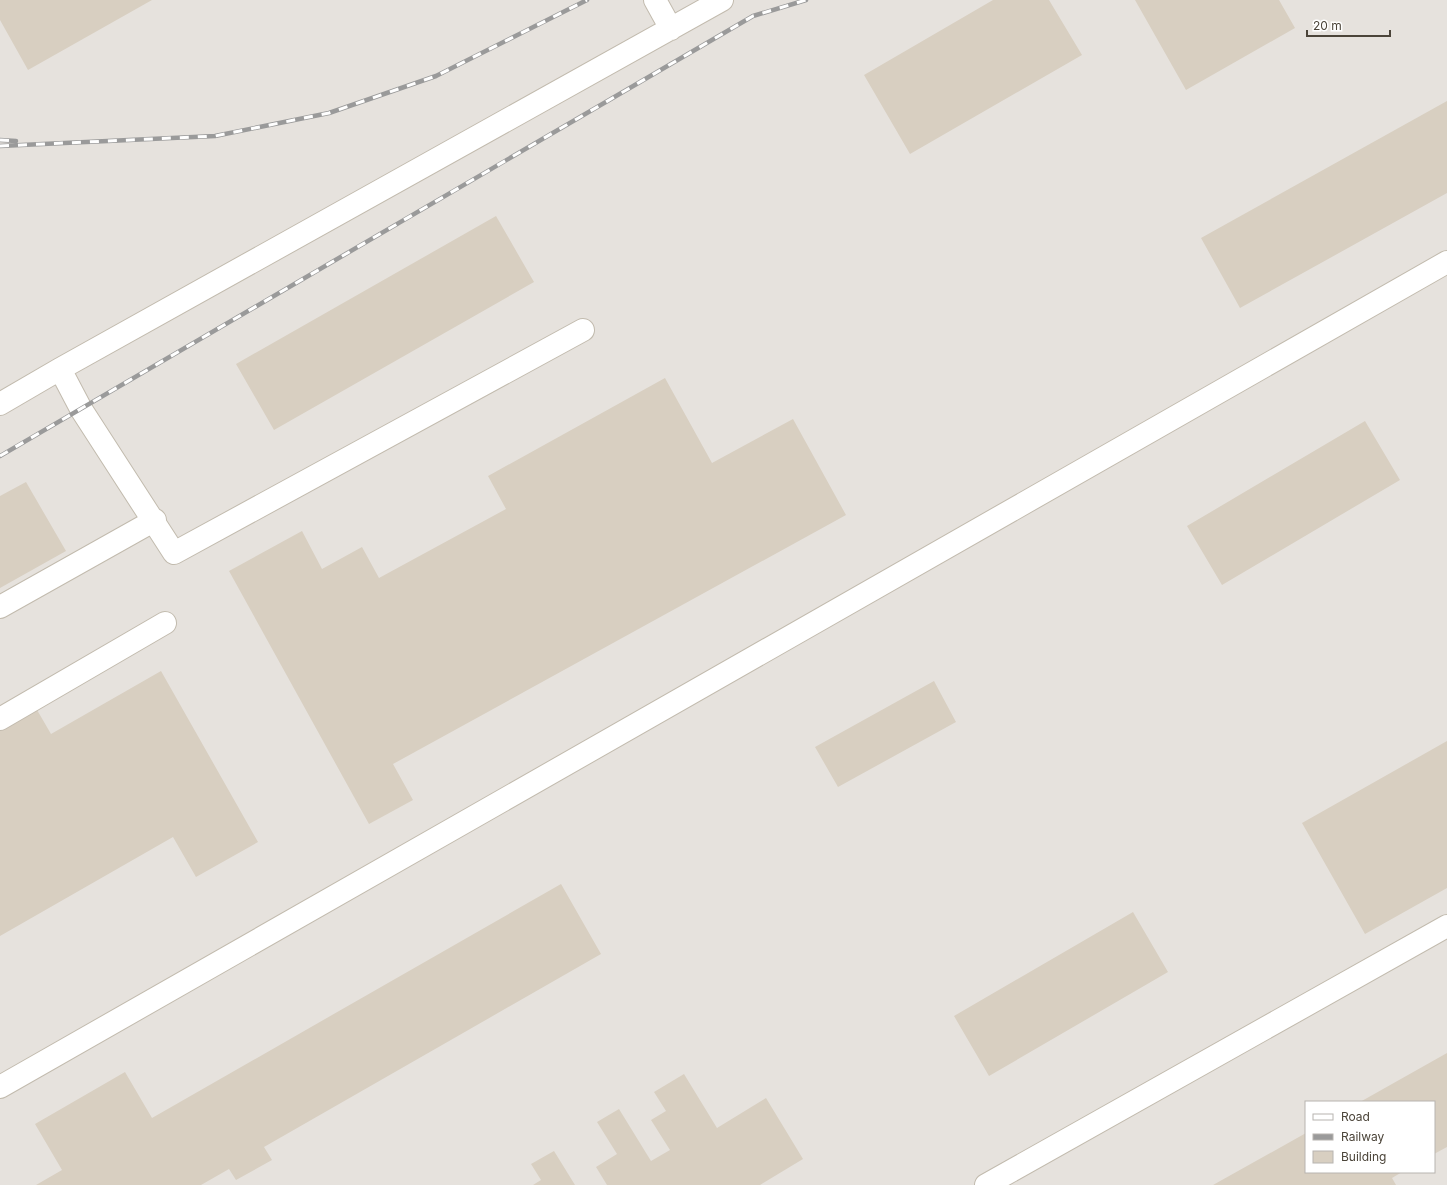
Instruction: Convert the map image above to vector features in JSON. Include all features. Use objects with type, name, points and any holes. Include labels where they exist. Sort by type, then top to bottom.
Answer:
[{"type":"lane","points":[[655,0],[671,29]]},
{"type":"lane","points":[[0,404],[60,369],[722,0]]},
{"type":"lane","points":[[0,1087],[1447,262]]},
{"type":"lane","points":[[60,369],[81,409],[155,520],[174,553],[582,330]]},
{"type":"lane","points":[[0,607],[155,520]]},
{"type":"lane","points":[[0,719],[165,623]]},
{"type":"lane","points":[[986,1185],[1447,926]]},
{"type":"shaded area","points":[[0,0],[1447,0],[1447,1185],[0,1185]]},
{"type":"building","points":[[0,0],[152,0],[28,70],[0,20]]},
{"type":"building","points":[[993,0],[1049,0],[1082,55],[910,154],[864,75]]},
{"type":"building","points":[[1135,0],[1279,0],[1295,28],[1186,90]]},
{"type":"building","points":[[1447,101],[1447,193],[1240,308],[1201,238]]},
{"type":"building","points":[[496,216],[534,282],[274,430],[236,364]]},
{"type":"building","points":[[665,378],[712,463],[793,419],[846,515],[393,764],[413,800],[369,824],[229,571],[302,531],[322,569],[362,547],[379,578],[506,509],[488,476]]},
{"type":"building","points":[[1365,421],[1400,480],[1222,585],[1187,526]]},
{"type":"building","points":[[26,482],[66,551],[0,588],[0,496]]},
{"type":"building","points":[[161,671],[258,842],[196,877],[173,837],[0,936],[0,722],[33,703],[51,734]]},
{"type":"building","points":[[934,681],[956,722],[838,787],[815,747]]},
{"type":"building","points":[[1447,741],[1447,888],[1365,934],[1302,823]]},
{"type":"building","points":[[561,884],[601,954],[264,1147],[272,1160],[236,1180],[229,1169],[201,1185],[36,1185],[62,1170],[35,1124],[125,1072],[152,1118]]},
{"type":"building","points":[[1133,912],[1168,972],[989,1076],[954,1016]]},
{"type":"building","points":[[1447,1053],[1447,1147],[1435,1153],[1435,1101],[1362,1101]]},
{"type":"building","points":[[684,1074],[717,1128],[766,1098],[803,1159],[760,1185],[607,1185],[596,1167],[617,1154],[597,1122],[619,1109],[651,1161],[670,1150],[651,1120],[666,1111],[654,1092]]},
{"type":"building","points":[[1305,1134],[1305,1173],[1400,1173],[1392,1178],[1396,1185],[1213,1185]]},
{"type":"building","points":[[554,1151],[575,1185],[533,1185],[541,1180],[531,1164]]},
{"type":"railway","points":[[0,146],[215,136],[329,113],[436,76],[587,0]]},
{"type":"railway","points":[[0,456],[753,16],[806,0]]},
{"type":"railway","points":[[0,140],[16,141]]}]
